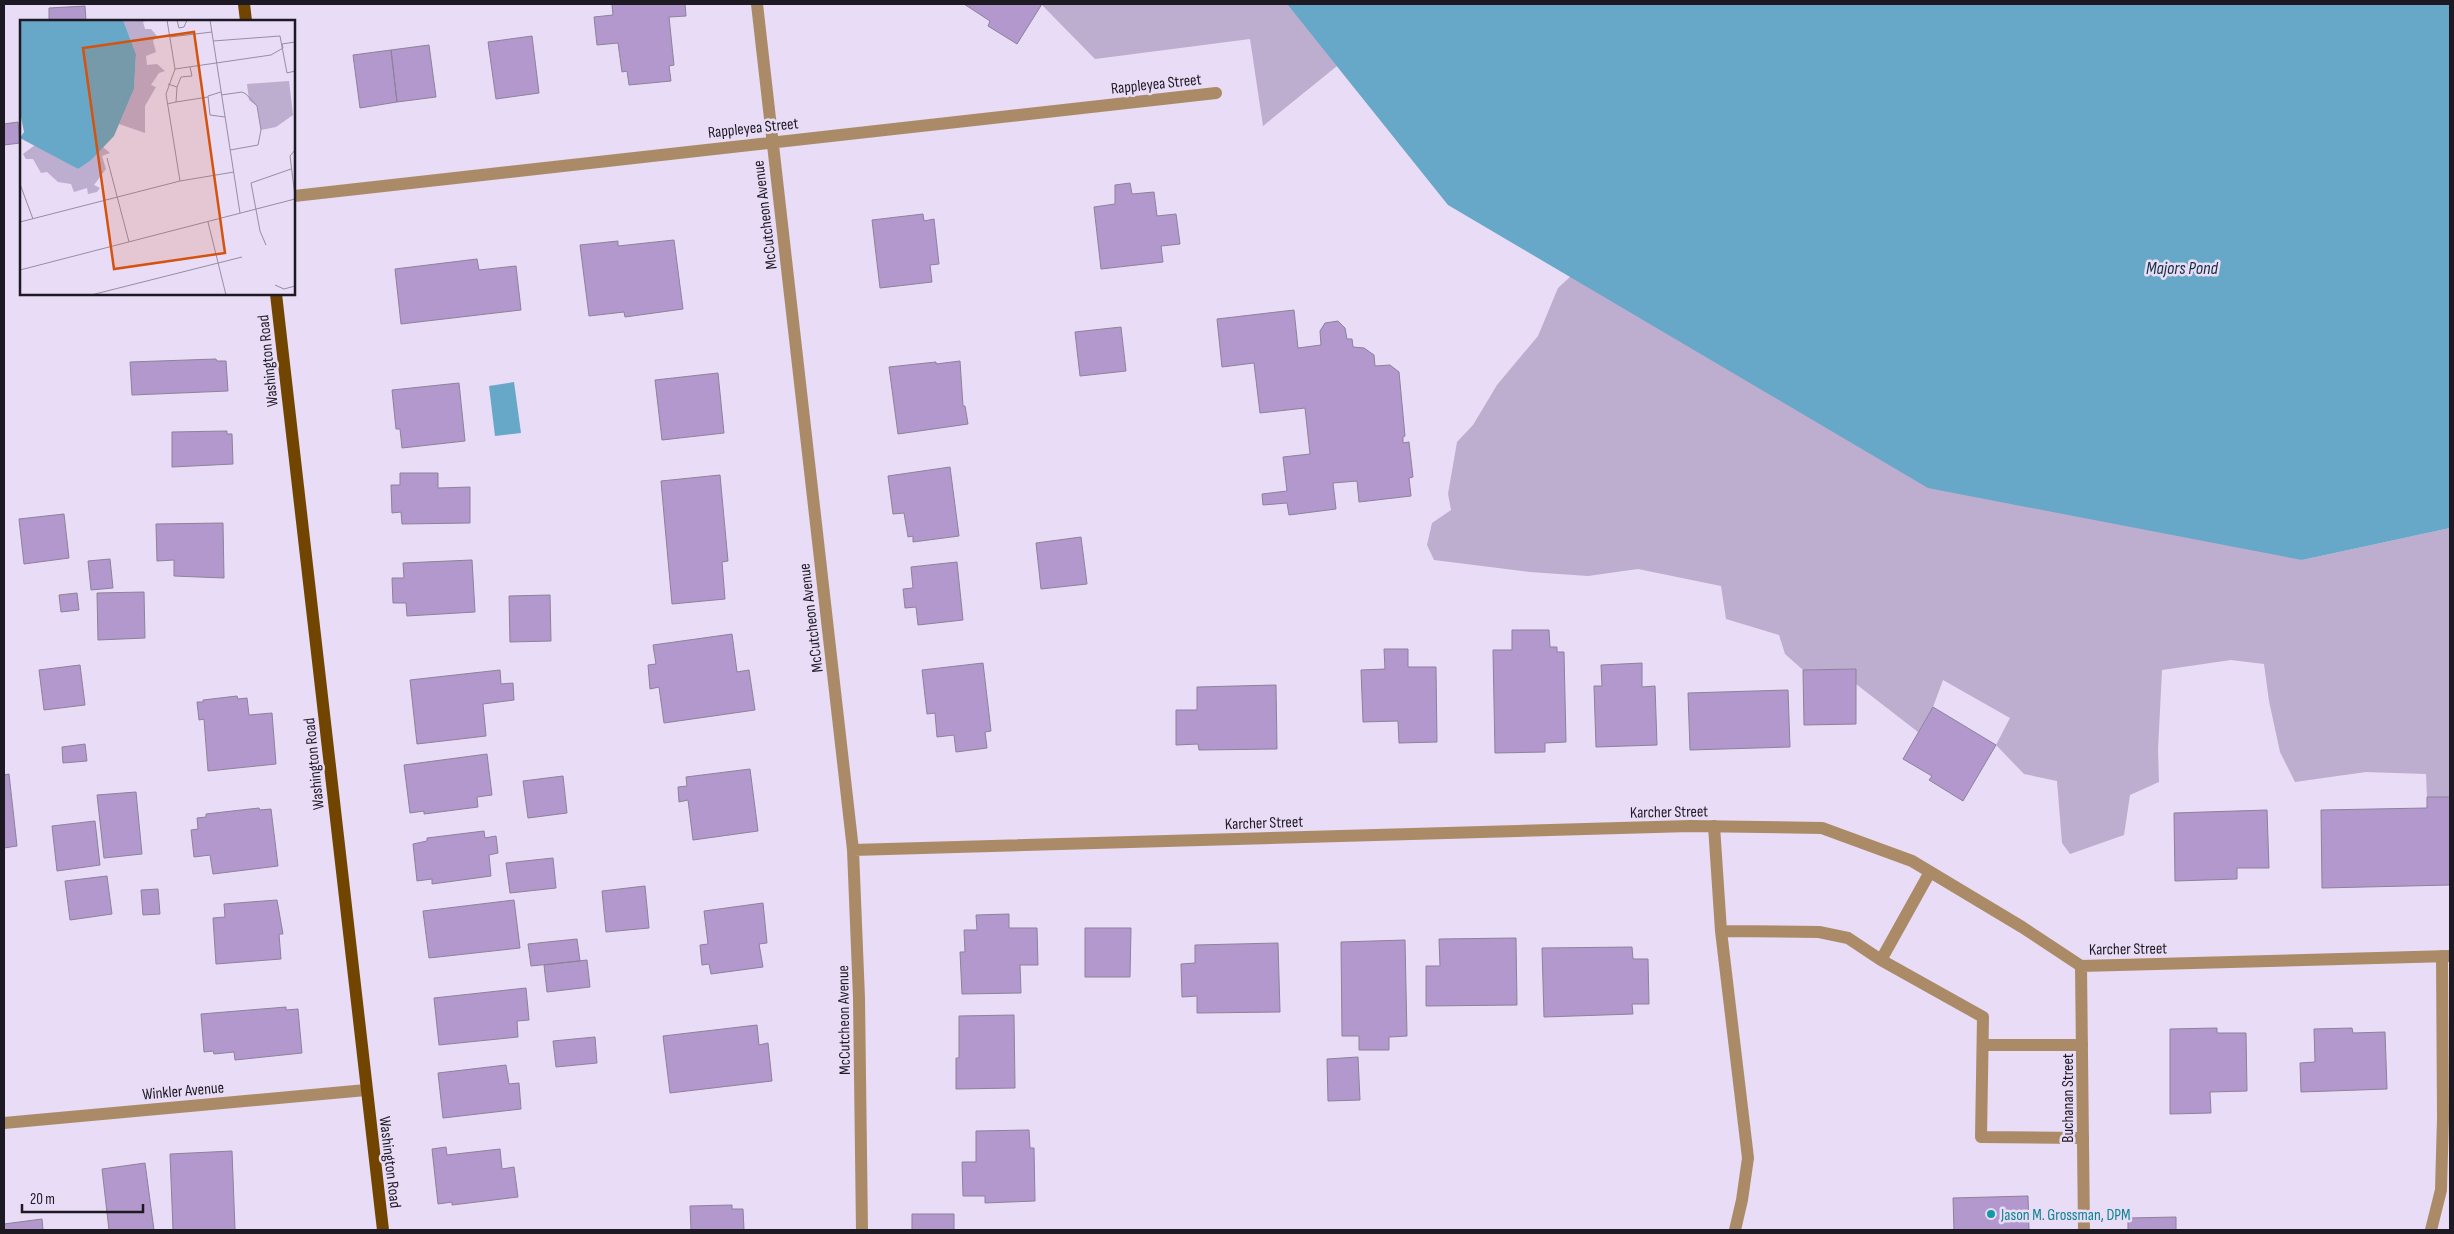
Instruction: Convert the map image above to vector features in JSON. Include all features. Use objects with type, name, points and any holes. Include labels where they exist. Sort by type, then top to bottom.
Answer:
[{"type":"main road","points":[[244,4],[246,20]]},
{"type":"main road","name":"Washington Road","points":[[276,295],[366,1090],[384,1230]]},
{"type":"street","name":"McCutcheon Avenue","points":[[757,4],[771,141],[853,850],[859,998],[862,1230]]},
{"type":"street","name":"Rappleyea Street","points":[[295,196],[771,141],[1216,93]]},
{"type":"street","name":"Karcher Street","points":[[853,850],[1714,826],[1822,828],[1912,861],[2022,927],[2081,966],[2446,956]]},
{"type":"street","points":[[1714,826],[1720,932],[1748,1158],[1742,1200],[1735,1230]]},
{"type":"street","points":[[1881,960],[1930,872]]},
{"type":"street","points":[[1720,932],[1819,932],[1848,938],[1881,960],[1983,1017],[1981,1136],[2083,1138]]},
{"type":"street","points":[[2431,1230],[2441,1190],[2446,956]]},
{"type":"street","name":"Buchanan Street","points":[[2081,966],[2084,1230]]},
{"type":"street","points":[[1983,1046],[2082,1045]]},
{"type":"street","name":"Winkler Avenue","points":[[4,1123],[366,1090]]},
{"type":"shaded area","points":[[1041,4],[1287,4],[1337,66],[1263,126],[1250,39],[1095,59]]},
{"type":"shaded area","points":[[1571,276],[1626,308],[2302,560],[2450,528],[2450,797],[2427,797],[2426,774],[2366,772],[2295,782],[2280,752],[2269,701],[2264,664],[2231,660],[2162,670],[2158,750],[2159,782],[2130,795],[2124,835],[2070,854],[2062,843],[2057,781],[2024,774],[1996,745],[2010,718],[1943,680],[1933,707],[1918,732],[1856,684],[1856,669],[1803,670],[1785,654],[1779,635],[1726,619],[1721,586],[1638,569],[1588,576],[1530,572],[1434,560],[1427,545],[1432,523],[1451,510],[1448,494],[1457,442],[1473,425],[1497,385],[1538,336],[1558,288]]},
{"type":"water","name":"Majors Pond","points":[[1287,4],[2450,4],[2450,528],[2302,560],[1928,488],[1448,205]]},
{"type":"water","points":[[514,382],[521,433],[495,436],[489,386]]},
{"type":"building","points":[[612,4],[685,4],[686,16],[669,17],[674,65],[669,66],[671,81],[629,85],[627,71],[622,72],[618,43],[597,45],[594,17],[613,15]]},
{"type":"building","points":[[964,4],[1042,4],[1017,44],[988,26],[990,21]]},
{"type":"building","points":[[85,6],[86,20],[49,20],[49,8]]},
{"type":"building","points":[[532,36],[539,93],[496,99],[488,42]]},
{"type":"building","points":[[429,45],[436,97],[397,102],[391,50]]},
{"type":"building","points":[[391,50],[397,102],[360,108],[353,55]]},
{"type":"building","points":[[18,122],[20,143],[4,145],[4,124]]},
{"type":"building","points":[[1130,183],[1132,194],[1154,192],[1157,216],[1176,214],[1180,244],[1161,246],[1163,262],[1101,269],[1094,207],[1115,204],[1115,185]]},
{"type":"building","points":[[923,214],[924,221],[934,219],[939,264],[930,265],[932,282],[880,288],[872,220]]},
{"type":"building","points":[[674,240],[683,309],[625,317],[624,312],[589,316],[580,245],[618,241],[618,246]]},
{"type":"building","points":[[477,259],[479,270],[516,266],[521,310],[401,324],[395,269]]},
{"type":"building","points":[[1294,310],[1298,348],[1321,345],[1320,331],[1325,323],[1338,321],[1345,328],[1347,339],[1352,339],[1353,347],[1364,348],[1374,355],[1375,366],[1390,365],[1399,372],[1405,436],[1403,437],[1403,443],[1409,442],[1413,477],[1409,478],[1411,496],[1359,502],[1357,481],[1333,483],[1336,509],[1289,515],[1287,503],[1263,505],[1262,494],[1287,491],[1283,457],[1310,454],[1305,408],[1260,413],[1254,363],[1222,367],[1217,319]]},
{"type":"building","points":[[1121,327],[1126,371],[1080,376],[1075,332]]},
{"type":"building","points":[[216,359],[217,361],[226,361],[228,391],[132,395],[130,362]]},
{"type":"building","points":[[960,361],[963,406],[965,406],[968,424],[898,434],[889,367]]},
{"type":"building","points":[[718,373],[724,433],[662,440],[655,380]]},
{"type":"building","points":[[459,383],[465,441],[402,448],[400,429],[396,429],[392,390]]},
{"type":"building","points":[[227,431],[227,434],[232,434],[233,464],[172,467],[172,432]]},
{"type":"building","points":[[950,467],[959,536],[913,542],[913,536],[908,537],[904,513],[893,514],[888,476]]},
{"type":"building","points":[[400,473],[438,473],[438,488],[470,487],[470,523],[402,524],[401,512],[392,513],[391,485],[400,485]]},
{"type":"building","points":[[720,475],[728,561],[722,562],[725,599],[672,604],[661,481]]},
{"type":"building","points":[[64,514],[69,558],[24,564],[19,519]]},
{"type":"building","points":[[223,523],[224,578],[174,576],[174,560],[157,561],[156,524]]},
{"type":"building","points":[[1081,537],[1087,584],[1041,589],[1036,543]]},
{"type":"building","points":[[110,559],[113,588],[91,590],[88,561]]},
{"type":"building","points":[[472,560],[475,612],[407,616],[406,603],[393,603],[392,578],[404,578],[403,563]]},
{"type":"building","points":[[957,562],[963,620],[918,625],[916,607],[905,608],[903,589],[913,588],[911,567]]},
{"type":"building","points":[[144,592],[145,638],[98,640],[97,593]]},
{"type":"building","points":[[77,593],[79,610],[61,612],[59,595]]},
{"type":"building","points":[[550,595],[551,641],[510,642],[509,596]]},
{"type":"building","points":[[1512,630],[1549,630],[1550,647],[1557,647],[1557,652],[1564,652],[1566,742],[1545,743],[1545,752],[1495,753],[1493,650],[1512,650]]},
{"type":"building","points":[[732,634],[737,672],[749,670],[755,710],[664,723],[659,687],[650,689],[648,665],[656,664],[653,645]]},
{"type":"building","points":[[1384,649],[1408,649],[1408,667],[1436,667],[1437,742],[1399,743],[1398,721],[1363,722],[1361,670],[1385,669]]},
{"type":"building","points":[[983,663],[991,731],[985,732],[987,748],[956,752],[954,735],[937,737],[935,713],[927,714],[922,670]]},
{"type":"building","points":[[1642,663],[1642,687],[1655,686],[1657,745],[1596,747],[1594,686],[1602,686],[1601,665]]},
{"type":"building","points":[[80,665],[85,705],[44,710],[39,670]]},
{"type":"building","points":[[1856,669],[1856,724],[1804,725],[1803,670]]},
{"type":"building","points":[[500,670],[501,684],[513,683],[514,700],[483,704],[486,736],[417,744],[410,680]]},
{"type":"building","points":[[1276,685],[1277,749],[1199,750],[1198,744],[1176,745],[1176,710],[1197,710],[1197,687]]},
{"type":"building","points":[[1788,690],[1790,747],[1690,750],[1688,693]]},
{"type":"building","points":[[237,696],[238,699],[247,698],[249,715],[272,713],[276,764],[208,771],[204,719],[199,720],[197,702]]},
{"type":"building","points":[[1933,707],[1996,745],[1963,801],[1929,780],[1932,776],[1903,759]]},
{"type":"building","points":[[85,744],[87,761],[63,763],[62,747]]},
{"type":"building","points":[[487,754],[492,795],[477,797],[478,807],[424,814],[424,811],[410,813],[404,765]]},
{"type":"building","points":[[750,769],[758,831],[693,840],[688,800],[679,802],[678,787],[687,786],[686,777]]},
{"type":"building","points":[[9,774],[17,846],[4,848],[4,775]]},
{"type":"building","points":[[563,776],[567,813],[528,818],[523,781]]},
{"type":"building","points":[[136,792],[142,854],[104,858],[97,795]]},
{"type":"building","points":[[2427,797],[2450,797],[2450,885],[2322,888],[2321,810],[2427,808]]},
{"type":"building","points":[[259,808],[260,810],[271,809],[278,866],[213,874],[210,855],[194,857],[191,830],[198,829],[197,818],[206,817],[206,814]]},
{"type":"building","points":[[2267,810],[2269,868],[2237,868],[2237,879],[2175,881],[2174,813]]},
{"type":"building","points":[[95,821],[100,865],[57,871],[52,826]]},
{"type":"building","points":[[484,831],[485,838],[496,836],[498,853],[489,855],[491,876],[432,884],[432,879],[417,881],[413,844],[427,841],[427,838]]},
{"type":"building","points":[[553,858],[556,888],[510,893],[506,863]]},
{"type":"building","points":[[107,876],[112,914],[70,920],[65,881]]},
{"type":"building","points":[[645,886],[649,928],[606,932],[602,891]]},
{"type":"building","points":[[158,889],[160,914],[143,915],[141,890]]},
{"type":"building","points":[[277,900],[283,934],[279,934],[281,959],[216,964],[213,918],[225,917],[224,904]]},
{"type":"building","points":[[514,900],[520,948],[429,958],[423,911]]},
{"type":"building","points":[[763,903],[767,943],[759,944],[763,967],[711,974],[709,964],[702,965],[700,945],[708,944],[704,911]]},
{"type":"building","points":[[1009,914],[1009,928],[1037,928],[1038,965],[1020,965],[1021,993],[962,994],[960,952],[965,952],[964,930],[977,930],[976,915]]},
{"type":"building","points":[[1085,928],[1131,928],[1130,977],[1085,977]]},
{"type":"building","points":[[1516,938],[1517,1005],[1426,1006],[1426,966],[1440,966],[1439,939]]},
{"type":"building","points":[[577,939],[580,961],[531,966],[528,944]]},
{"type":"building","points":[[1405,940],[1407,1036],[1389,1037],[1389,1050],[1359,1050],[1359,1036],[1342,1036],[1341,942]]},
{"type":"building","points":[[1278,943],[1280,1012],[1197,1013],[1197,996],[1182,997],[1181,964],[1195,963],[1195,945]]},
{"type":"building","points":[[1632,947],[1633,959],[1648,959],[1649,1004],[1632,1004],[1633,1014],[1544,1017],[1542,948]]},
{"type":"building","points":[[587,960],[590,987],[547,992],[544,965]]},
{"type":"building","points":[[526,988],[529,1020],[517,1021],[518,1037],[439,1045],[434,998]]},
{"type":"building","points":[[286,1007],[286,1010],[298,1009],[302,1053],[235,1060],[234,1052],[214,1054],[213,1051],[204,1052],[201,1014]]},
{"type":"building","points":[[1014,1015],[1015,1088],[956,1089],[956,1058],[959,1058],[959,1016]]},
{"type":"building","points":[[757,1025],[759,1045],[768,1043],[772,1081],[670,1093],[663,1036]]},
{"type":"building","points":[[2217,1028],[2217,1033],[2246,1033],[2247,1091],[2210,1092],[2211,1113],[2170,1114],[2170,1029]]},
{"type":"building","points":[[2352,1028],[2353,1033],[2385,1032],[2387,1089],[2301,1092],[2300,1063],[2315,1062],[2314,1029]]},
{"type":"building","points":[[595,1037],[597,1063],[556,1067],[553,1041]]},
{"type":"building","points":[[1358,1057],[1360,1100],[1328,1101],[1327,1059]]},
{"type":"building","points":[[506,1065],[509,1084],[519,1083],[521,1109],[443,1118],[438,1073]]},
{"type":"building","points":[[1029,1130],[1030,1148],[1034,1148],[1035,1201],[985,1203],[985,1196],[963,1196],[962,1162],[976,1162],[976,1131]]},
{"type":"building","points":[[446,1147],[447,1155],[500,1149],[502,1169],[514,1167],[518,1197],[452,1205],[452,1202],[438,1204],[432,1149]]},
{"type":"building","points":[[232,1151],[235,1230],[173,1230],[170,1154]]},
{"type":"building","points":[[145,1163],[154,1230],[109,1230],[102,1169]]},
{"type":"building","name":"Jason M. Grossman, DPM","points":[[2028,1196],[2029,1230],[1954,1230],[1953,1198]]},
{"type":"building","points":[[732,1205],[732,1209],[743,1209],[744,1230],[691,1230],[690,1206]]},
{"type":"building","points":[[912,1214],[954,1214],[954,1230],[912,1230]]},
{"type":"building","points":[[2176,1217],[2176,1230],[2128,1230],[2128,1218]]},
{"type":"building","points":[[42,1219],[43,1230],[4,1230],[4,1224]]},
{"type":"place","name":"Jason M. Grossman, DPM","points":[[1991,1214]]}]
